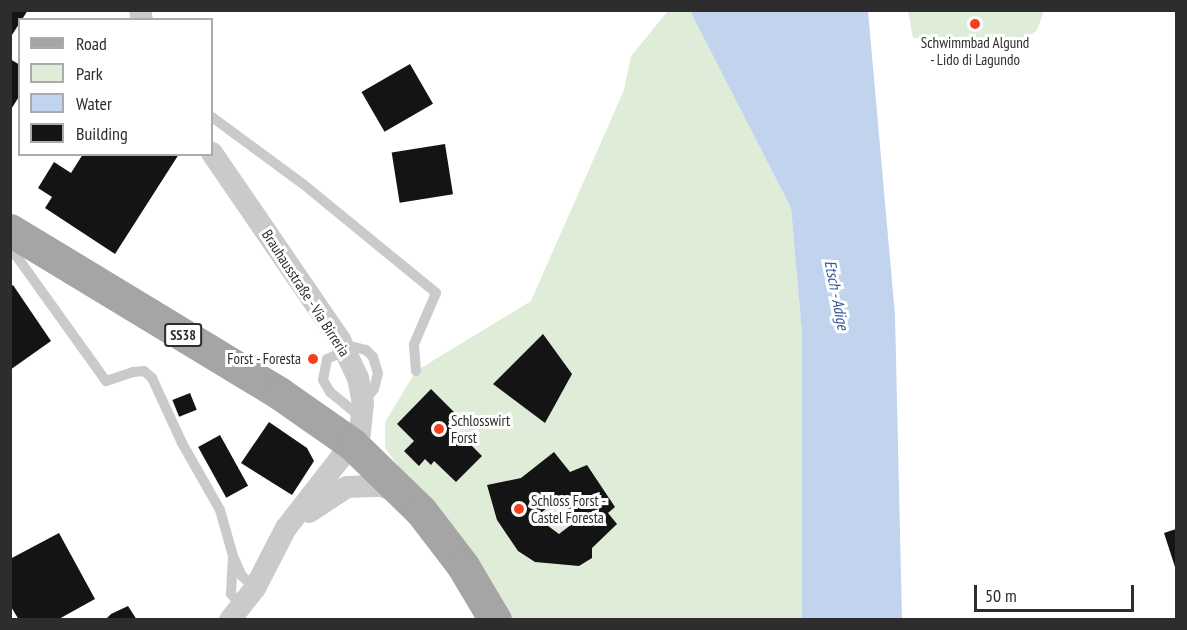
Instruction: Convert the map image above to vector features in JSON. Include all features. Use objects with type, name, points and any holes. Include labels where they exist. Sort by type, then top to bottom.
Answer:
[{"type":"main road","name":"SS38","points":[[10,230],[279,393],[359,422],[406,496],[463,566],[495,620]]},
{"type":"street","name":"Brauhausstraße - Via Birreria","points":[[213,154],[344,349],[358,378],[359,422]]},
{"type":"street","points":[[242,604],[286,528],[359,422]]},
{"type":"street","points":[[286,528],[347,487],[381,486],[406,496]]},
{"type":"lane","points":[[213,118],[303,184],[436,293],[414,344],[417,371]]},
{"type":"lane","points":[[10,247],[106,381],[133,372],[144,371],[152,378],[182,443],[220,510],[233,556],[242,576],[242,604]]},
{"type":"lane","points":[[344,349],[327,359],[323,380],[330,392],[359,422]]},
{"type":"lane","points":[[233,556],[231,594],[242,604]]},
{"type":"green space","name":"Schwimmbad Algund - Lido di Lagundo","points":[[908,10],[1044,11],[1037,30],[1028,38],[1003,41],[913,38]]},
{"type":"green space","points":[[668,11],[690,11],[791,208],[802,332],[802,619],[509,619],[385,448],[385,422],[416,371],[531,301],[624,90],[631,56]]},
{"type":"water","name":"Etsch - Adige","points":[[690,11],[868,11],[895,315],[902,619],[802,619],[802,333],[791,208]]},
{"type":"building","points":[[10,10],[28,10],[23,18],[18,18],[18,26],[10,38]]},
{"type":"building","points":[[10,59],[18,64],[18,98],[10,111]]},
{"type":"building","points":[[410,64],[433,104],[385,132],[362,92]]},
{"type":"building","points":[[445,144],[453,194],[400,203],[392,152]]},
{"type":"building","points":[[82,156],[178,156],[115,254],[45,208],[52,197],[38,188],[54,162],[71,173]]},
{"type":"building","points":[[13,285],[51,341],[10,370],[10,287]]},
{"type":"building","points":[[543,334],[572,374],[545,423],[493,384]]},
{"type":"building","points":[[431,389],[456,414],[448,422],[482,456],[456,482],[434,461],[431,465],[425,459],[419,466],[404,451],[414,441],[397,424]]},
{"type":"building","points":[[190,393],[197,410],[179,417],[172,400]]},
{"type":"building","points":[[269,422],[307,448],[314,461],[292,495],[241,463]]},
{"type":"building","points":[[220,435],[248,486],[226,498],[198,447]]},
{"type":"building","name":"Schloss Forst - Castel Foresta","points":[[554,452],[570,472],[587,465],[615,507],[608,513],[617,524],[592,548],[592,558],[579,566],[535,562],[518,551],[497,520],[487,485],[521,478]],"holes":[[[559,498],[576,521],[559,534],[536,517]]]},
{"type":"building","points":[[1176,529],[1176,570],[1164,533]]},
{"type":"building","points":[[59,533],[95,599],[57,620],[19,620],[10,605],[10,559]]},
{"type":"building","points":[[128,606],[137,620],[105,620],[111,614]]},
{"type":"place","name":"Schwimmbad Algund - Lido di Lagundo","points":[[975,24]]},
{"type":"place","name":"Forst - Foresta","points":[[313,359]]},
{"type":"place","name":"Schlosswirt Forst","points":[[439,429]]},
{"type":"place","name":"Schloss Forst - Castel Foresta","points":[[519,509]]}]
